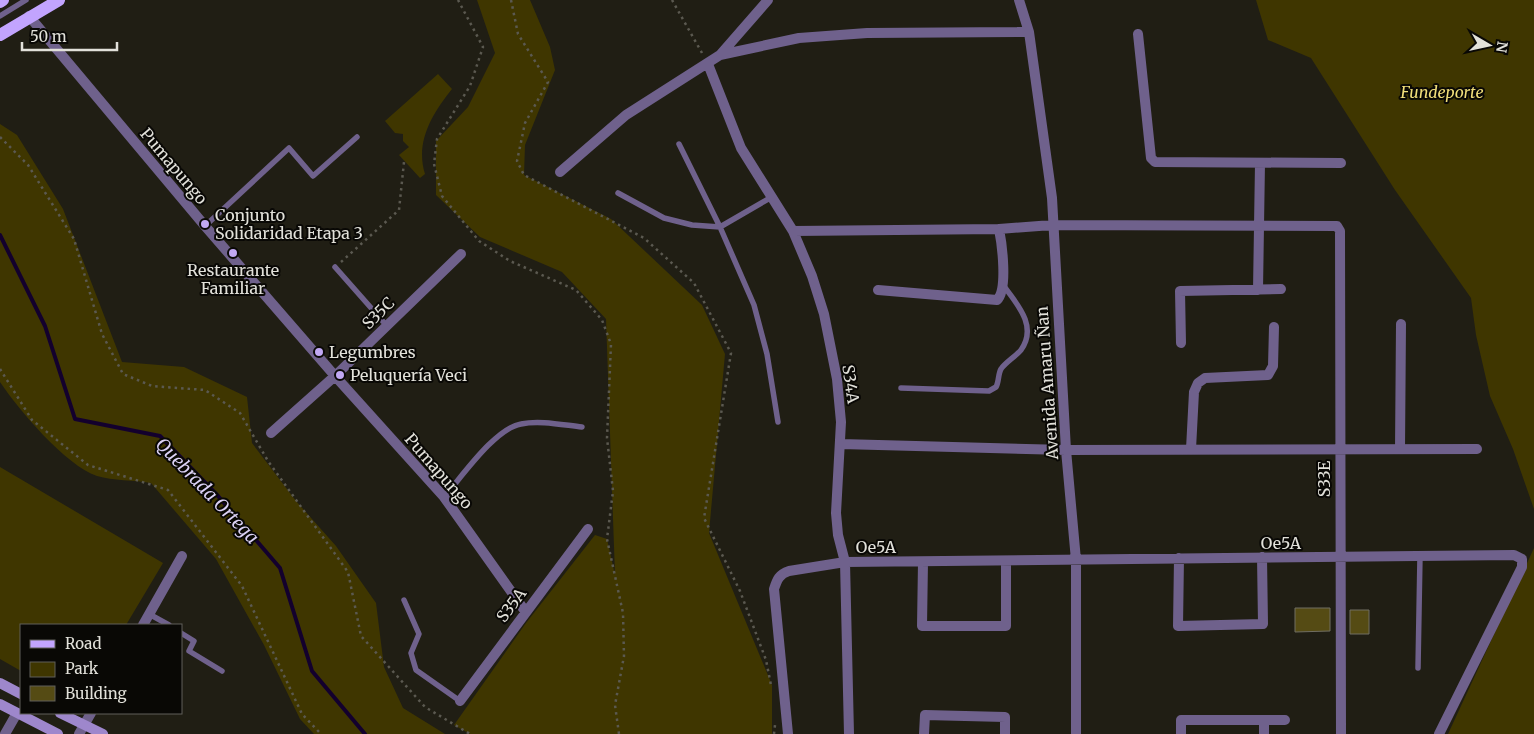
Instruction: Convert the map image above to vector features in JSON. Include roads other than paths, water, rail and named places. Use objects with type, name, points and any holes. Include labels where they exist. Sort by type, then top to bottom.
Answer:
[{"type":"main road","points":[[0,35],[29,16],[59,0]]},
{"type":"main road","points":[[0,683],[20,693]]},
{"type":"main road","points":[[0,704],[58,734]]},
{"type":"main road","points":[[61,714],[81,729],[103,734]]},
{"type":"street","points":[[560,172],[626,115],[708,64],[720,54],[768,0]]},
{"type":"street","name":"Avenida Amaru Ñan","points":[[1019,0],[1029,32],[1052,198],[1066,450],[1076,560],[1076,734]]},
{"type":"street","name":"Pumapungo","points":[[29,16],[334,376],[444,497],[525,611]]},
{"type":"street","points":[[720,54],[799,38],[867,33],[1029,32]]},
{"type":"street","points":[[1138,34],[1151,158],[1155,162],[1341,163]]},
{"type":"street","name":"S34A","points":[[708,64],[741,148],[792,231],[812,276],[824,314],[837,379],[841,444],[836,487],[836,513],[838,535],[845,562],[849,734]]},
{"type":"street","points":[[1258,290],[1260,163]]},
{"type":"street","points":[[792,231],[999,229],[1052,225],[1259,226]]},
{"type":"street","name":"S33E","points":[[1259,226],[1337,226],[1340,231],[1341,734]]},
{"type":"street","points":[[878,290],[997,300],[1001,296],[1003,285],[999,229]]},
{"type":"street","name":"S35C","points":[[271,433],[334,376],[461,254]]},
{"type":"street","points":[[1181,343],[1180,291],[1281,289]]},
{"type":"street","points":[[1400,449],[1401,324]]},
{"type":"street","points":[[1191,449],[1194,392],[1198,383],[1205,378],[1268,375],[1273,366],[1274,326]]},
{"type":"street","points":[[841,444],[1066,450],[1477,450]]},
{"type":"street","name":"S35A","points":[[460,701],[525,611],[588,529]]},
{"type":"street","name":"Oe5A","points":[[788,734],[774,589],[783,573],[845,562],[1514,555],[1522,559],[1522,567],[1440,734]]},
{"type":"street","points":[[143,624],[182,556]]},
{"type":"street","points":[[1179,558],[1178,626],[1263,624],[1262,557]]},
{"type":"street","points":[[923,562],[922,626],[1006,626],[1006,561]]},
{"type":"street","points":[[5,734],[17,713]]},
{"type":"street","points":[[81,729],[89,714]]},
{"type":"street","points":[[924,734],[925,715],[1006,717],[1005,734]]},
{"type":"street","points":[[1181,734],[1182,720],[1285,720]]},
{"type":"street","points":[[1264,720],[1264,734]]},
{"type":"lane","points":[[0,16],[26,0]]},
{"type":"lane","points":[[205,226],[289,148],[313,176],[357,137]]},
{"type":"lane","points":[[680,144],[720,227],[754,305],[767,354],[778,422]]},
{"type":"lane","points":[[618,193],[664,218],[692,225],[720,227],[770,198]]},
{"type":"lane","points":[[335,268],[387,326]]},
{"type":"lane","points":[[901,388],[989,391],[996,387],[1001,369],[1022,348],[1027,335],[1027,322],[1023,313],[1003,285]]},
{"type":"lane","points":[[444,497],[499,435],[511,426],[522,424],[582,427]]},
{"type":"lane","points":[[1418,668],[1420,556]]},
{"type":"lane","points":[[404,600],[419,634],[411,653],[416,670],[460,701]]},
{"type":"lane","points":[[149,614],[166,624]]},
{"type":"lane","points":[[182,634],[194,641],[188,651],[222,671]]},
{"type":"waterway","name":"Quebrada Ortega","points":[[0,235],[45,326],[75,419],[160,436],[218,496],[280,568],[312,671],[365,734]]},
{"type":"place","name":"Conjunto Solidaridad Etapa 3","points":[[205,224]]},
{"type":"place","name":"Restaurante Familiar","points":[[233,253]]},
{"type":"place","name":"Legumbres","points":[[319,352]]},
{"type":"place","name":"Peluquería Veci","points":[[340,375]]},
{"type":"park label","name":"Fundeporte","points":[[1442,92]]}]
